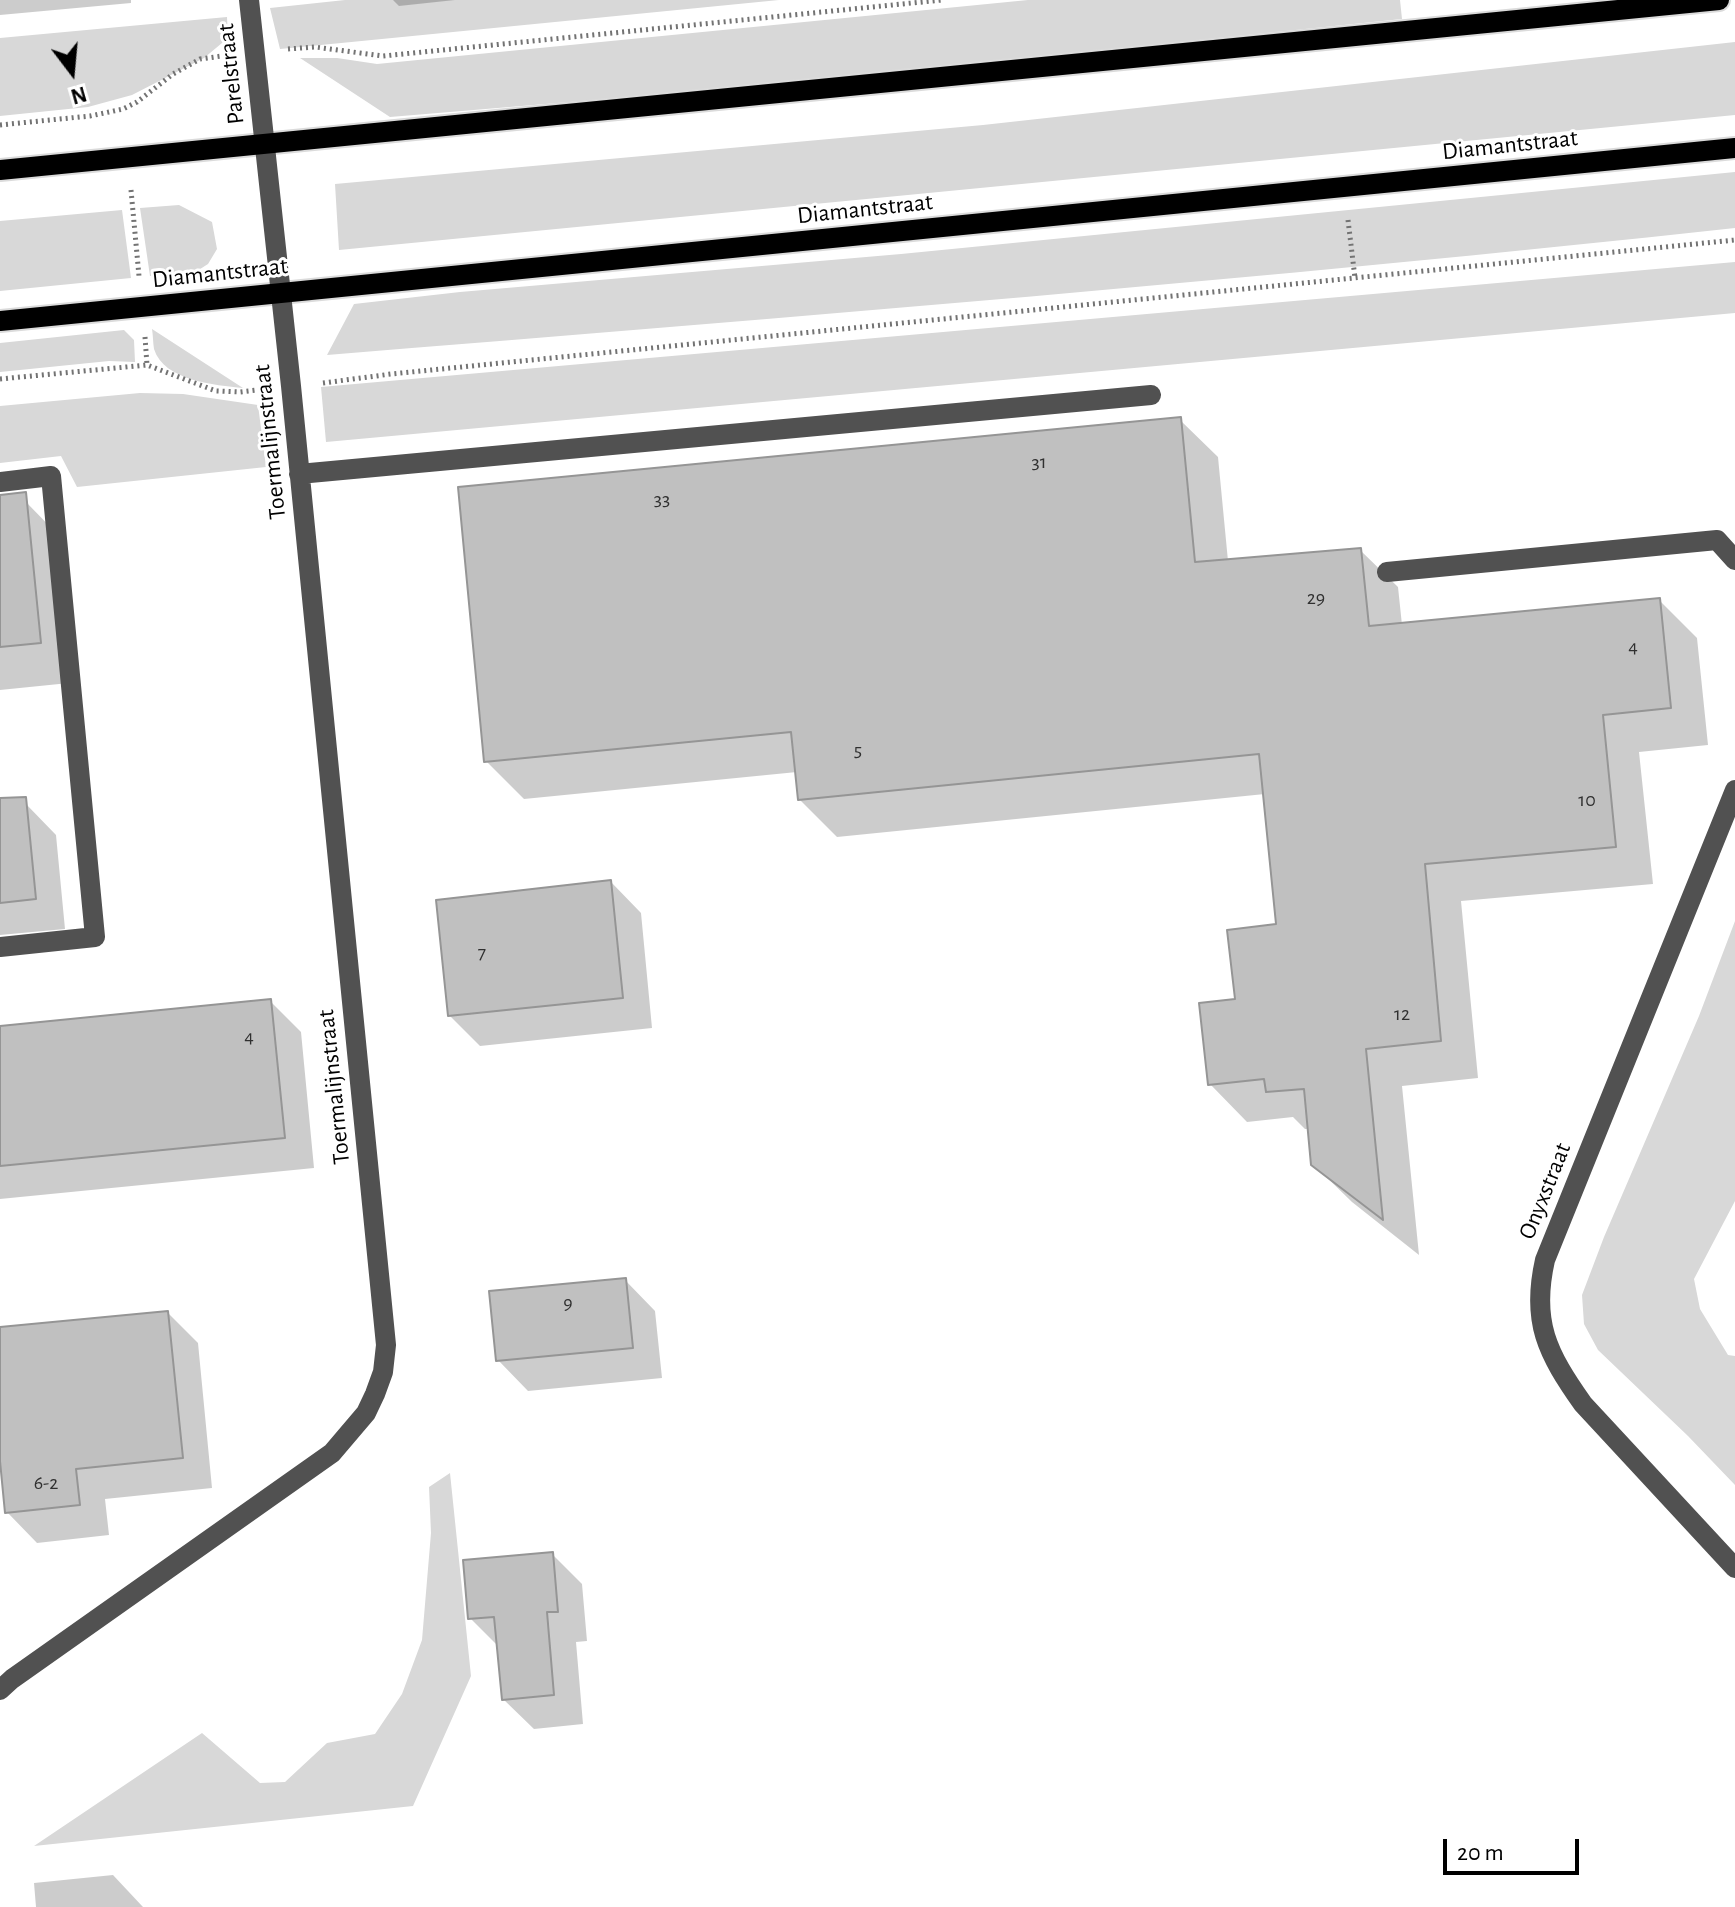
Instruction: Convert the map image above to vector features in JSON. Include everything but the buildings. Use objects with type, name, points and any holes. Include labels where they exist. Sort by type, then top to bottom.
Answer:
[{"type":"main road","points":[[0,170],[1719,0]]},
{"type":"main road","name":"Diamantstraat","points":[[0,321],[1735,148]]},
{"type":"street","name":"Parelstraat","points":[[249,0],[281,293]]},
{"type":"street","name":"Toermalijnstraat","points":[[0,1690],[332,1453],[366,1413],[383,1372],[386,1345],[281,293]]},
{"type":"street","points":[[299,474],[1151,395]]},
{"type":"street","points":[[0,482],[51,476],[95,937],[0,947]]},
{"type":"street","points":[[1387,572],[1717,540],[1735,560]]},
{"type":"street","name":"Onyxstraat","points":[[1735,790],[1545,1260],[1539,1283],[1538,1308],[1545,1337],[1562,1374],[1583,1404],[1735,1568]]},
{"type":"path","points":[[0,125],[90,116],[123,109],[200,59],[254,51],[315,47],[383,56],[942,0]]},
{"type":"path","points":[[128,157],[147,365]]},
{"type":"path","points":[[1346,207],[1356,278]]},
{"type":"path","points":[[0,379],[147,365],[216,391],[240,392],[438,369],[1735,240]]},
{"type":"shaded area","points":[[345,0],[779,0],[280,49],[270,8]]},
{"type":"shaded area","points":[[1028,0],[1400,0],[1402,19],[725,89],[390,117],[300,58],[337,58],[377,64]]},
{"type":"shaded area","points":[[227,17],[228,38],[204,58],[132,95],[88,107],[0,116],[0,38]]},
{"type":"shaded area","points":[[1735,42],[1735,115],[339,250],[335,184],[983,125]]},
{"type":"shaded area","points":[[1735,172],[1735,228],[1207,281],[327,355],[354,304]]},
{"type":"shaded area","points":[[179,205],[212,222],[217,249],[208,264],[197,271],[150,276],[140,208]]},
{"type":"shaded area","points":[[122,210],[131,278],[0,291],[0,221]]},
{"type":"shaded area","points":[[1735,262],[1735,313],[326,442],[321,387]]},
{"type":"shaded area","points":[[152,329],[243,388],[192,379],[168,368],[154,349]]},
{"type":"shaded area","points":[[124,330],[134,340],[135,362],[109,361],[0,372],[0,343]]},
{"type":"shaded area","points":[[140,393],[183,394],[258,405],[266,467],[77,487],[61,456],[0,463],[0,406]]},
{"type":"shaded area","points":[[1735,921],[1735,1201],[1694,1279],[1700,1309],[1728,1355],[1735,1356],[1735,1485],[1598,1350],[1584,1324],[1582,1295],[1699,1016]]},
{"type":"shaded area","points":[[450,1473],[471,1676],[413,1806],[34,1846],[202,1733],[260,1783],[285,1782],[327,1743],[375,1734],[402,1694],[422,1640],[431,1533],[429,1487]]}]
